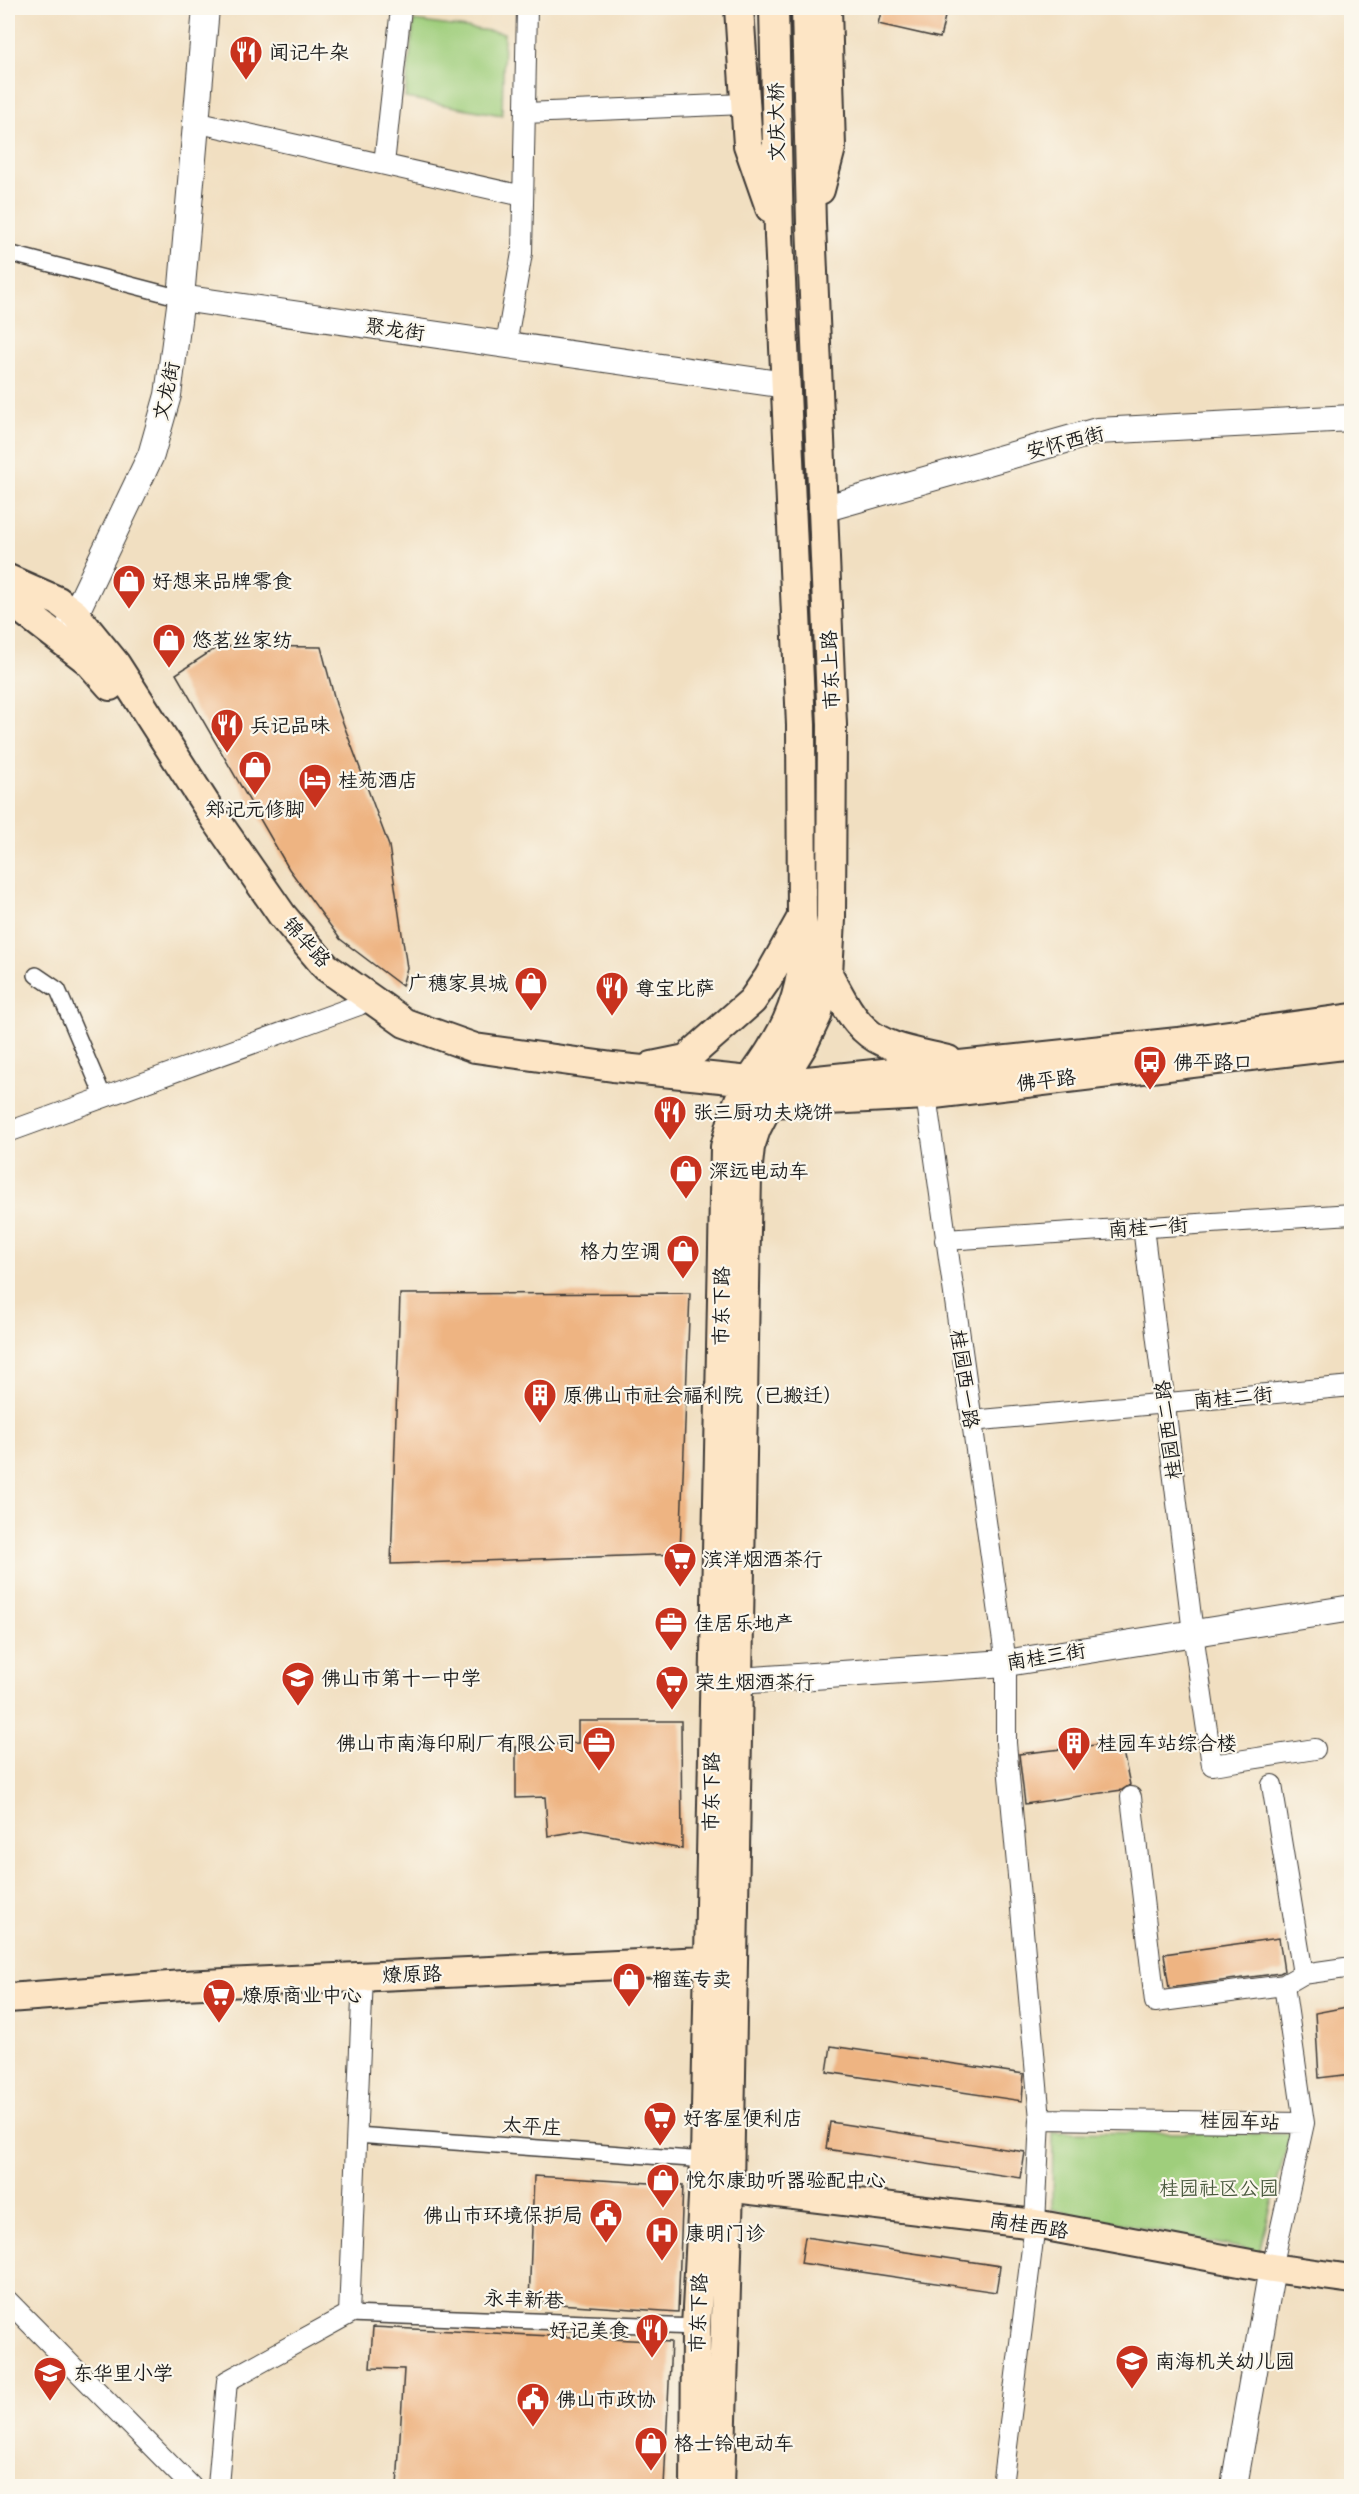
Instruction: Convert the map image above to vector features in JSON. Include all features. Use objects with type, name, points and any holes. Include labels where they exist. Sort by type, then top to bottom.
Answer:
[{"type":"main road","points":[[740,8],[748,145],[779,236]]},
{"type":"main road","name":"文庆大桥","points":[[774,8],[779,236]]},
{"type":"main road","name":"文庆大桥","points":[[806,8],[812,224]]},
{"type":"main road","points":[[812,224],[831,148],[827,8]]},
{"type":"main road","name":"市东上路","points":[[774,1093],[803,1045],[817,1016],[828,974],[831,920],[832,725],[812,224]]},
{"type":"main road","name":"市东上路","points":[[744,1091],[774,1046],[802,980],[805,940],[802,917],[801,725],[779,236]]},
{"type":"main road","name":"锦华路","points":[[8,579],[58,601],[87,660],[113,689],[214,850],[312,974],[410,1039],[475,1063],[552,1075],[706,1093],[744,1091]]},
{"type":"main road","name":"锦华路","points":[[8,599],[69,627],[115,663],[214,817],[282,915],[326,967],[405,1023],[475,1048],[638,1070],[744,1091]]},
{"type":"main road","points":[[638,1070],[686,1059],[720,1031],[752,1000],[768,978],[802,917]]},
{"type":"main road","points":[[828,974],[850,1013],[865,1031],[884,1042],[964,1064]]},
{"type":"main road","name":"佛平路","points":[[774,1093],[964,1064],[1178,1042],[1352,1018]]},
{"type":"main road","name":"佛平路","points":[[744,1091],[926,1095],[1352,1044]]},
{"type":"main road","name":"市东下路","points":[[721,1960],[723,1171],[725,1146],[744,1091]]},
{"type":"main road","name":"市东下路","points":[[720,2487],[713,2177],[721,1960],[738,1681],[747,1174],[750,1147],[756,1129],[774,1093]]},
{"type":"main road","name":"燎原路","points":[[8,1998],[183,1985],[721,1960]]},
{"type":"main road","name":"市东下路","points":[[694,2487],[696,2327],[713,2177]]},
{"type":"main road","name":"南桂西路","points":[[713,2177],[1035,2224],[1272,2268],[1352,2279]]},
{"type":"street","name":"文龙街","points":[[69,627],[151,455],[168,395],[181,298],[206,8]]},
{"type":"street","points":[[384,164],[401,8]]},
{"type":"street","points":[[506,345],[522,253],[527,8]]},
{"type":"street","points":[[525,113],[744,104]]},
{"type":"street","points":[[195,122],[523,196]]},
{"type":"street","name":"聚龙街","points":[[8,253],[181,298],[786,385]]},
{"type":"street","name":"安怀西街","points":[[823,509],[1097,431],[1352,418]]},
{"type":"street","points":[[36,975],[58,990],[104,1098]]},
{"type":"street","points":[[8,1132],[359,1005]]},
{"type":"street","name":"桂园西一路","points":[[926,1095],[1006,1663],[1006,1743],[1040,2119],[1035,2224],[1002,2487]]},
{"type":"street","name":"南桂一街","points":[[945,1240],[1352,1214]]},
{"type":"street","name":"桂园西二路","points":[[1143,1227],[1193,1633],[1212,1765],[1315,1749]]},
{"type":"street","name":"南桂二街","points":[[971,1421],[1352,1386]]},
{"type":"street","name":"南桂三街","points":[[738,1681],[1006,1663],[1352,1608]]},
{"type":"street","points":[[1272,1785],[1303,1974]]},
{"type":"street","points":[[1131,1797],[1155,2002],[1284,1985],[1303,1974],[1352,1967]]},
{"type":"street","points":[[218,2487],[227,2381],[349,2314],[363,1976]]},
{"type":"street","points":[[1234,2487],[1272,2268],[1304,2123],[1284,1985]]},
{"type":"street","name":"桂园车站","points":[[1040,2119],[1304,2123]]},
{"type":"street","name":"太平庄","points":[[357,2135],[713,2177]]},
{"type":"street","points":[[8,2301],[191,2487]]},
{"type":"street","name":"永丰新巷","points":[[349,2314],[696,2327]]},
{"type":"green space","points":[[414,21],[504,33],[502,115],[405,98]]},
{"type":"green space","name":"桂园社区公园","points":[[1053,2132],[1290,2134],[1259,2252],[1052,2209]]},
{"type":"building","points":[[882,8],[947,8],[940,38],[878,24]]},
{"type":"building","name":"桂苑酒店","points":[[219,646],[321,647],[336,704],[389,846],[407,968],[402,986],[340,939],[289,869],[176,674]]},
{"type":"building","name":"原佛山市社会福利院（已搬迁）","points":[[690,1293],[680,1554],[391,1564],[400,1294]]},
{"type":"building","name":"佛山市南海印刷厂有限公司","points":[[578,1721],[681,1721],[682,1849],[583,1830],[548,1836],[545,1797],[516,1798],[516,1747],[578,1743]]},
{"type":"building","name":"桂园车站综合楼","points":[[1121,1742],[1130,1785],[1122,1790],[1025,1804],[1019,1754]]},
{"type":"building","points":[[1279,1938],[1284,1971],[1280,1973],[1169,1988],[1164,1954]]},
{"type":"building","points":[[1352,2006],[1352,2074],[1319,2078],[1315,2013]]},
{"type":"building","points":[[831,2046],[1024,2074],[1022,2101],[827,2072]]},
{"type":"building","points":[[830,2122],[1025,2152],[1021,2178],[826,2149]]},
{"type":"building","name":"佛山市环境保护局","points":[[534,2176],[683,2185],[678,2312],[529,2302]]},
{"type":"building","points":[[805,2237],[1000,2266],[996,2292],[801,2263]]},
{"type":"building","name":"佛山市政协","points":[[373,2327],[671,2342],[664,2487],[397,2487],[404,2369],[370,2368]]},
{"type":"place","name":"闻记牛杂","points":[[246,81]]},
{"type":"place","name":"好想来品牌零食","points":[[129,610]]},
{"type":"place","name":"悠茗丝家纺","points":[[169,669]]},
{"type":"place","name":"兵记品味","points":[[227,754]]},
{"type":"place","name":"郑记元修脚","points":[[255,796]]},
{"type":"place","name":"桂苑酒店","points":[[315,809]]},
{"type":"place","name":"广穗家具城","points":[[531,1012]]},
{"type":"place","name":"尊宝比萨","points":[[612,1017]]},
{"type":"place","name":"佛平路口","points":[[1150,1091]]},
{"type":"place","name":"张三厨功夫烧饼","points":[[670,1141]]},
{"type":"place","name":"深远电动车","points":[[686,1200]]},
{"type":"place","name":"格力空调","points":[[683,1280]]},
{"type":"place","name":"原佛山市社会福利院（已搬迁）","points":[[540,1424]]},
{"type":"place","name":"滨洋烟酒茶行","points":[[680,1588]]},
{"type":"place","name":"佳居乐地产","points":[[671,1652]]},
{"type":"place","name":"佛山市第十一中学","points":[[298,1707]]},
{"type":"place","name":"荣生烟酒茶行","points":[[672,1711]]},
{"type":"place","name":"佛山市南海印刷厂有限公司","points":[[599,1772]]},
{"type":"place","name":"桂园车站综合楼","points":[[1074,1772]]},
{"type":"place","name":"榴莲专卖","points":[[629,2008]]},
{"type":"place","name":"燎原商业中心","points":[[219,2024]]},
{"type":"place","name":"好客屋便利店","points":[[660,2147]]},
{"type":"place","name":"悦尔康助听器验配中心","points":[[663,2209]]},
{"type":"place","name":"佛山市环境保护局","points":[[606,2244]]},
{"type":"place","name":"康明门诊","points":[[662,2262]]},
{"type":"place","name":"好记美食","points":[[652,2359]]},
{"type":"place","name":"南海机关幼儿园","points":[[1132,2390]]},
{"type":"place","name":"东华里小学","points":[[50,2402]]},
{"type":"place","name":"佛山市政协","points":[[533,2428]]},
{"type":"place","name":"格士铃电动车","points":[[651,2472]]}]
